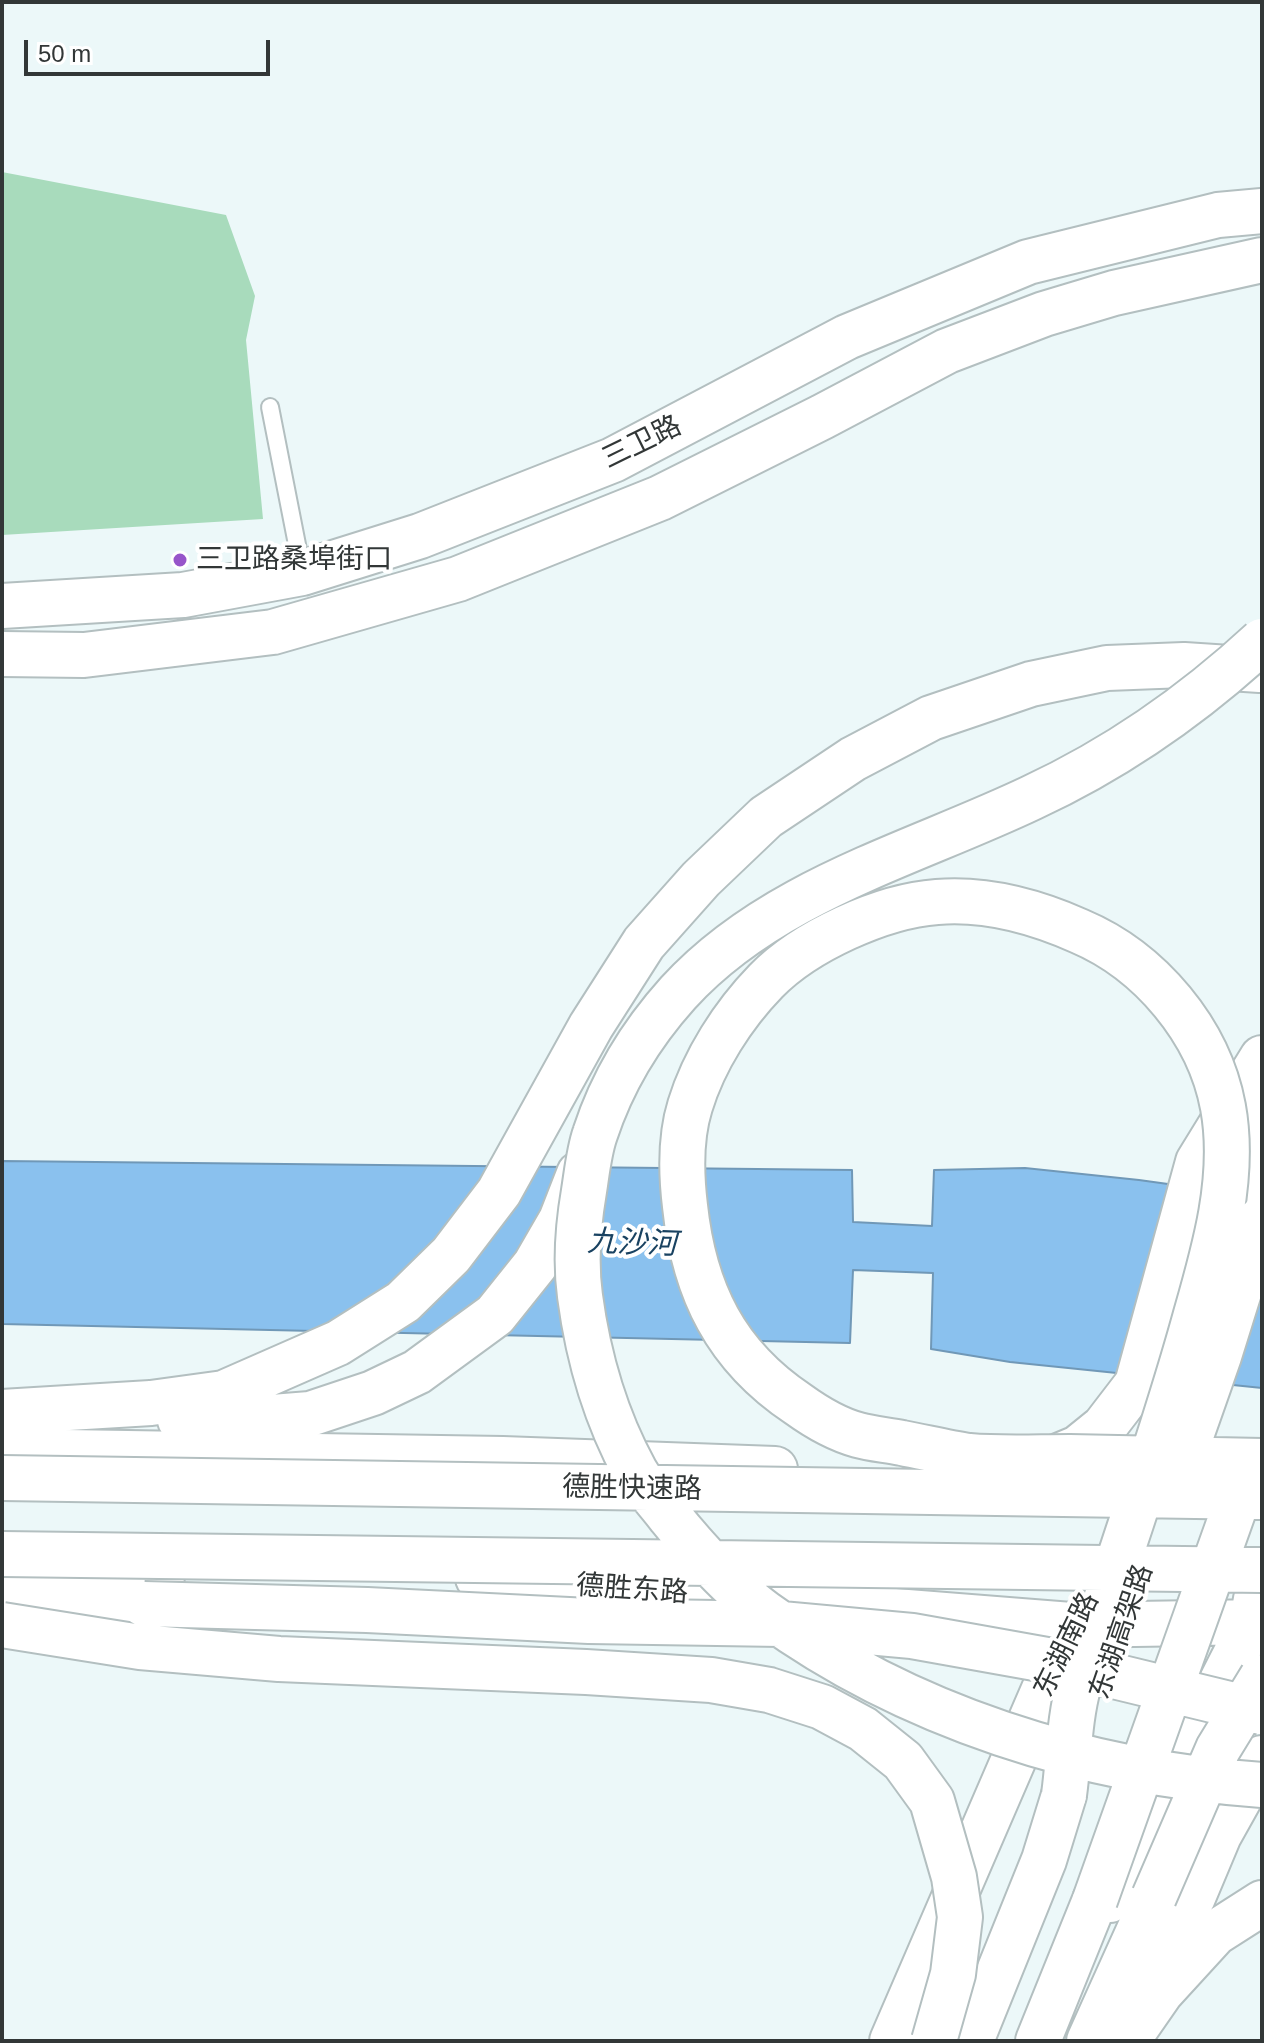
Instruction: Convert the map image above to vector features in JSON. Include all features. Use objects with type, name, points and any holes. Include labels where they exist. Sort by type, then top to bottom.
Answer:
[{"type":"main road","name":"三卫路","points":[[2,606],[183,595],[302,573],[420,536],[613,460],[847,337],[1028,262],[1218,215],[1262,211]]},
{"type":"main road","name":"三卫路","points":[[2,654],[84,655],[273,632],[458,579],[660,498],[947,351],[1044,314],[1114,293],[1262,260]]},
{"type":"main road","points":[[1028,262],[1044,314]]},
{"type":"main road","points":[[2,1414],[248,1419],[310,1414],[373,1393],[417,1372],[495,1315],[535,1265],[561,1220],[614,1087],[642,1038],[679,992],[729,946],[793,905],[902,851],[1032,798],[1133,743],[1213,686],[1262,641]]},
{"type":"main road","points":[[2,1414],[151,1403],[224,1393],[338,1343],[403,1302],[451,1255],[499,1192],[591,1026],[644,943],[701,879],[766,817],[853,759],[931,718],[1031,684],[1107,668],[1184,665],[1262,670]]},
{"type":"main road","points":[[1064,1795],[1077,1688],[1115,1571],[1129,1527],[1148,1468],[1153,1453],[1186,1350],[1215,1247],[1227,1146],[1223,1109],[1212,1064],[1163,989],[1135,965],[1094,937],[1060,922],[991,903],[939,902],[895,909],[807,949],[767,979],[732,1023],[707,1063],[690,1107],[682,1144],[687,1224],[705,1296],[721,1328],[755,1370],[818,1418],[857,1435],[969,1456],[1139,1458],[1154,1459],[1262,1461]]},
{"type":"main road","points":[[1007,1478],[1078,1448],[1104,1427],[1137,1384],[1198,1162],[1262,1058]]},
{"type":"main road","name":"东湖南路","points":[[892,2041],[1071,1625],[1159,1483],[1187,1404],[1262,1108]]},
{"type":"main road","points":[[593,1137],[578,1227],[577,1272],[590,1352],[609,1414],[636,1473],[689,1541],[761,1611],[830,1656],[972,1723],[1060,1752],[1205,1781],[1262,1785]]},
{"type":"main road","name":"东湖高架路","points":[[971,2041],[1044,1860],[1064,1795],[1219,1356],[1262,1218]]},
{"type":"main road","points":[[1038,2041],[1095,1900],[1262,1432]]},
{"type":"main road","points":[[2,1451],[503,1459],[1159,1483],[1262,1494]]},
{"type":"main road","name":"德胜快速路","points":[[2,1478],[1262,1494]]},
{"type":"main road","points":[[2,1554],[1262,1570]]},
{"type":"main road","points":[[1048,2041],[1073,1971],[1257,1622],[1262,1559]]},
{"type":"main road","name":"德胜东路","points":[[2,1578],[453,1576],[1071,1625],[1257,1622]]},
{"type":"main road","points":[[2,1601],[796,1625],[912,1636],[1052,1661],[1262,1712]]},
{"type":"main road","points":[[2,1625],[140,1647],[279,1659],[711,1680],[769,1690],[822,1707],[863,1729],[903,1761],[932,1801],[954,1877],[960,1917],[953,1974],[934,2041]]},
{"type":"main road","points":[[1089,2041],[1218,1749],[1262,1677]]},
{"type":"main road","points":[[1116,2041],[1193,1897],[1219,1835],[1262,1758]]},
{"type":"main road","points":[[1127,2041],[1161,1992],[1215,1933],[1262,1903]]},
{"type":"lane","points":[[270,407],[302,573]]},
{"type":"green space","points":[[2,172],[226,215],[255,296],[246,340],[263,519],[2,535]]},
{"type":"water","name":"九沙河","points":[[2,1161],[852,1170],[853,1222],[932,1226],[934,1170],[1025,1168],[1262,1197],[1262,1388],[1010,1362],[931,1349],[933,1273],[853,1270],[850,1343],[2,1324]]},
{"type":"place","name":"三卫路桑埠街口","points":[[180,560]]}]
